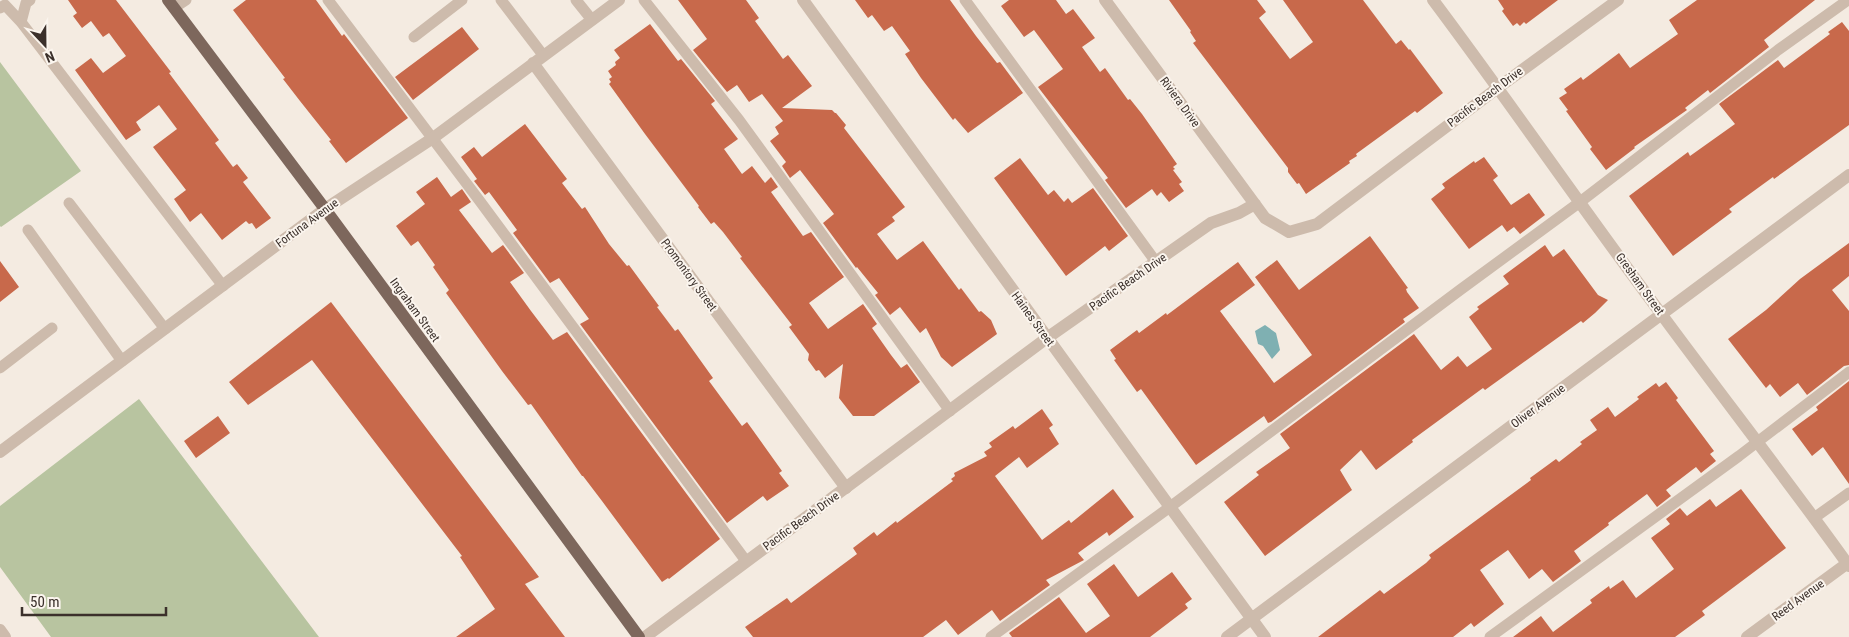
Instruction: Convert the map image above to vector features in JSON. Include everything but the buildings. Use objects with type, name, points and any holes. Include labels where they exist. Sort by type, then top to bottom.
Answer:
[{"type":"main road","name":"Ingraham Street","points":[[171,4],[325,209],[639,637]]},
{"type":"street","name":"Fortuna Avenue","points":[[0,452],[325,209],[432,138],[618,0]]},
{"type":"street","name":"Haines Street","points":[[803,0],[1266,637]]},
{"type":"street","name":"Riviera Drive","points":[[1104,0],[1255,204]]},
{"type":"street","name":"Gresham Street","points":[[1433,0],[1661,314],[1758,441],[1848,564]]},
{"type":"street","name":"Pacific Beach Drive","points":[[645,637],[1047,338],[1210,223],[1239,213],[1255,204],[1265,218],[1290,232],[1317,224],[1498,87],[1618,0]]},
{"type":"street","name":"Promontory Street","points":[[533,62],[846,488]]},
{"type":"street","name":"Oliver Avenue","points":[[1228,637],[1849,175]]},
{"type":"street","name":"Reed Avenue","points":[[1747,637],[1848,564]]},
{"type":"street","points":[[0,630],[5,637]]},
{"type":"lane","points":[[21,22],[26,3],[30,0]]},
{"type":"lane","points":[[171,4],[186,0]]},
{"type":"lane","points":[[328,0],[746,561]]},
{"type":"lane","points":[[414,37],[462,0]]},
{"type":"lane","points":[[501,0],[543,55]]},
{"type":"lane","points":[[576,0],[592,20]]},
{"type":"lane","points":[[644,0],[739,120],[950,411]]},
{"type":"lane","points":[[965,0],[1156,262]]},
{"type":"lane","points":[[991,637],[1170,507],[1580,202],[1778,50],[1848,0]]},
{"type":"lane","points":[[0,8],[5,6],[21,22],[223,286]]},
{"type":"lane","points":[[70,203],[165,329]]},
{"type":"lane","points":[[28,230],[122,361]]},
{"type":"lane","points":[[0,368],[52,328]]},
{"type":"lane","points":[[1490,637],[1849,372]]},
{"type":"lane","points":[[1814,518],[1849,494]]},
{"type":"green space","points":[[0,62],[81,171],[1,227],[0,226]]},
{"type":"green space","points":[[139,399],[319,637],[51,637],[0,567],[0,506]]},
{"type":"water","points":[[1265,325],[1276,333],[1280,350],[1272,359],[1263,346],[1258,344],[1255,331]]}]
